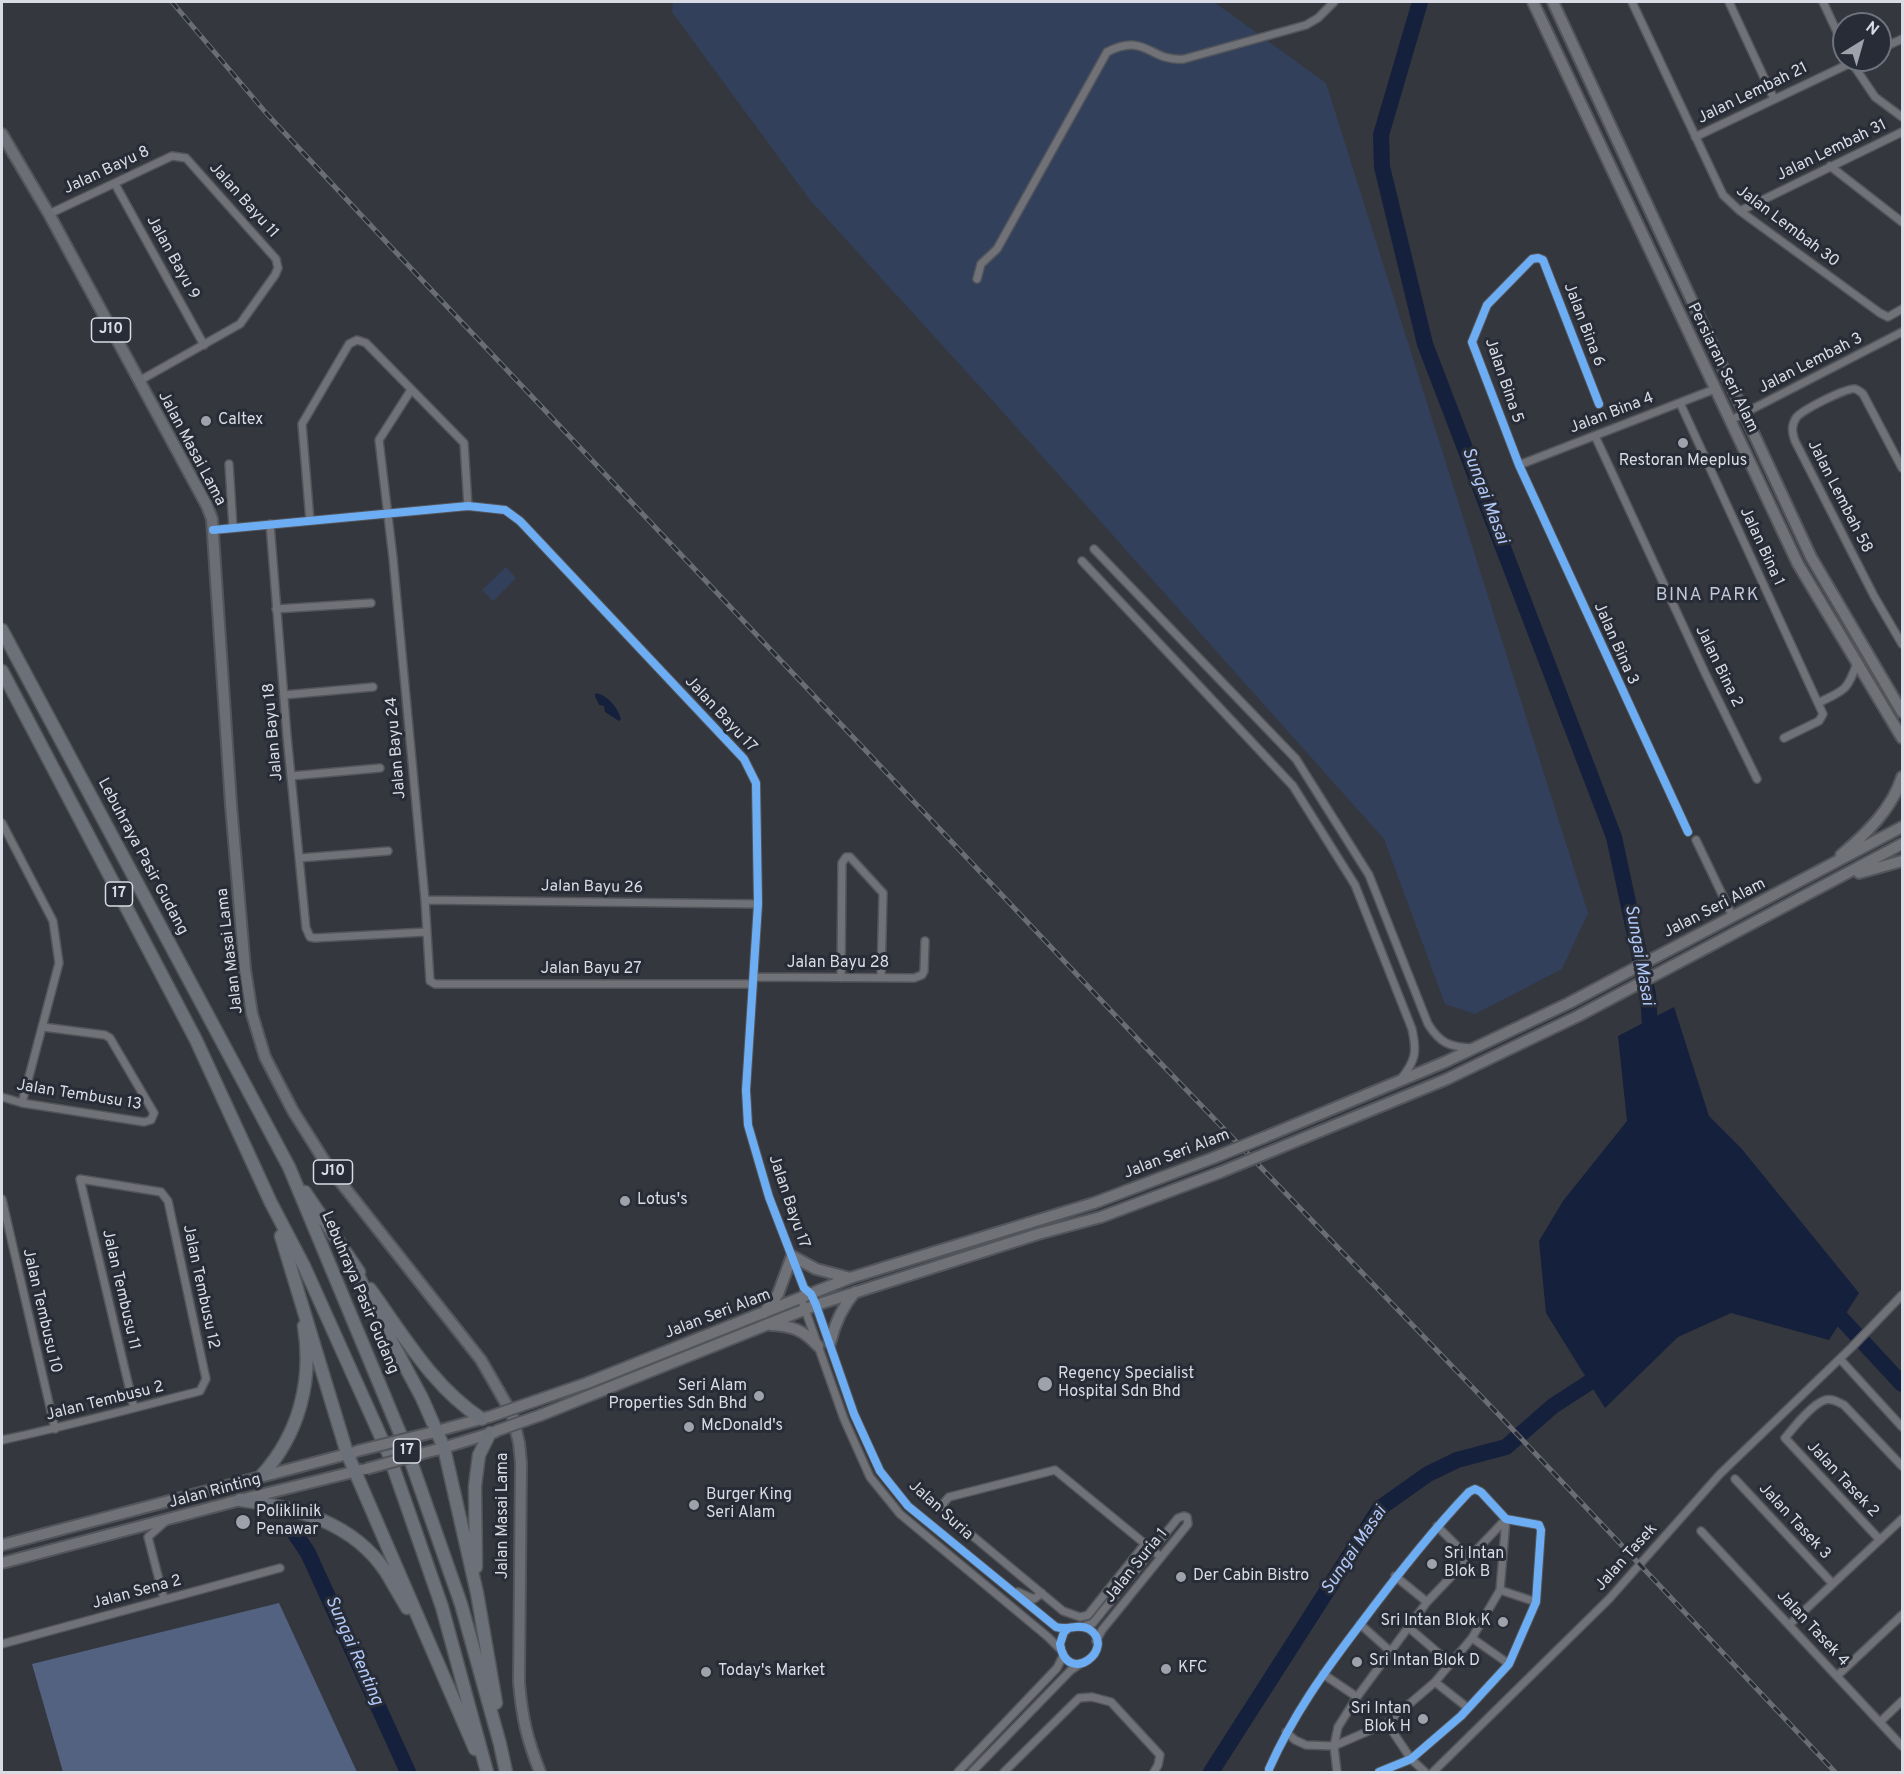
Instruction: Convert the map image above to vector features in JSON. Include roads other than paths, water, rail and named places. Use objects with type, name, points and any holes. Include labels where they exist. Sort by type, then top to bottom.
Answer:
[{"type":"highway","name":"Lebuhraya Pasir Gudang","points":[[2,630],[289,1167],[407,1450],[461,1604],[506,1773]]},
{"type":"highway","name":"17","points":[[2,671],[196,1040],[270,1203],[304,1266],[389,1455],[442,1607],[486,1773]]},
{"type":"highway","points":[[289,1167],[354,1266],[434,1379],[462,1406],[485,1418]]},
{"type":"highway","points":[[270,1203],[352,1452],[430,1645],[486,1773]]},
{"type":"highway","points":[[354,1266],[422,1398],[440,1449],[477,1593],[497,1707],[500,1744]]},
{"type":"highway","points":[[262,1475],[273,1463],[295,1426],[305,1380],[306,1352],[296,1281]]},
{"type":"highway","points":[[477,1593],[475,1486],[479,1455],[493,1432]]},
{"type":"highway","points":[[240,1500],[282,1506],[317,1517],[352,1538],[370,1553],[385,1571],[430,1645]]},
{"type":"main road","name":"Persiaran Seri Alam","points":[[1533,2],[1798,564],[1900,733],[1902,748]]},
{"type":"main road","name":"Persiaran Seri Alam","points":[[1553,2],[1811,557],[1902,712]]},
{"type":"main road","name":"Jalan Masai Lama","points":[[2,134],[49,214],[207,506],[213,530],[232,816],[245,969],[252,1014],[265,1057],[293,1111],[327,1165],[481,1360],[512,1414],[521,1463],[519,1682],[522,1717],[540,1773]]},
{"type":"main road","points":[[1822,871],[1864,836],[1893,799],[1902,777]]},
{"type":"main road","name":"Jalan Seri Alam","points":[[440,1449],[541,1415],[769,1324],[807,1299],[850,1278],[1094,1203],[1213,1158],[1400,1081],[1569,1003],[1902,827]]},
{"type":"main road","name":"Jalan Seri Alam","points":[[433,1431],[485,1418],[587,1383],[764,1313],[807,1299],[855,1292],[1038,1234],[1101,1217],[1221,1172],[1447,1079],[1578,1016],[1902,844]]},
{"type":"main road","points":[[1830,883],[1902,861]]},
{"type":"main road","points":[[764,1313],[778,1294],[792,1256],[816,1269],[850,1278]]},
{"type":"main road","points":[[830,1343],[835,1323],[846,1302],[855,1292]]},
{"type":"main road","points":[[769,1324],[807,1334],[818,1346]]},
{"type":"main road","name":"Jalan Rinting","points":[[2,1545],[433,1431]]},
{"type":"main road","name":"Jalan Rinting","points":[[2,1563],[440,1449]]},
{"type":"street","points":[[977,279],[981,264],[997,249],[1107,52],[1134,44],[1149,49],[1163,58],[1184,59],[1306,25],[1318,18],[1334,2]]},
{"type":"street","name":"Jalan Lembah 30","points":[[1632,2],[1723,195],[1740,211],[1880,314],[1888,317],[1902,309]]},
{"type":"street","points":[[1729,2],[1774,99]]},
{"type":"street","points":[[1823,2],[1832,21]]},
{"type":"street","name":"Jalan Lembah 21","points":[[1695,137],[1832,71]]},
{"type":"street","points":[[1860,72],[1875,97],[1902,117]]},
{"type":"street","name":"Jalan Lembah 31","points":[[1740,211],[1902,132]]},
{"type":"street","name":"Jalan Bayu 8","points":[[49,214],[172,156],[178,156]]},
{"type":"street","name":"Jalan Bayu 11","points":[[139,381],[240,324],[271,282],[278,268],[272,253],[186,158],[178,156]]},
{"type":"street","points":[[1830,166],[1902,222]]},
{"type":"street","name":"Jalan Bayu 9","points":[[115,184],[204,345]]},
{"type":"street","name":"Jalan Bina 6","points":[[1538,258],[1543,260],[1599,404]]},
{"type":"street","name":"Jalan Bina 5","points":[[1519,465],[1472,342],[1487,305],[1532,260],[1538,258]]},
{"type":"street","name":"Jalan Lembah 3","points":[[1731,420],[1902,332]]},
{"type":"street","points":[[310,521],[302,424],[349,344],[357,340],[366,343],[464,443],[468,506]]},
{"type":"street","name":"Jalan Lembah 58","points":[[1902,468],[1863,394],[1855,388],[1846,390],[1800,413],[1794,422],[1792,432],[1874,596],[1902,644]]},
{"type":"street","name":"Jalan Bina 4","points":[[1519,465],[1715,389]]},
{"type":"street","name":"Jalan Bayu 24","points":[[411,390],[379,440],[425,900],[430,981]]},
{"type":"street","name":"Jalan Bina 1","points":[[1680,403],[1818,703]]},
{"type":"street","name":"Jalan Bina 2","points":[[1595,436],[1757,779]]},
{"type":"street","points":[[229,464],[233,528]]},
{"type":"street","name":"Jalan Bina 3","points":[[1519,465],[1688,832]]},
{"type":"street","name":"Jalan Bayu 17","points":[[213,530],[468,506],[506,510],[520,521],[744,759],[756,783],[758,904],[746,1090],[748,1125],[769,1197],[807,1299]]},
{"type":"street","name":"Jalan Bayu 18","points":[[270,524],[306,928],[310,937],[322,939],[426,932]]},
{"type":"street","points":[[1095,549],[1296,759],[1369,875],[1436,1037],[1450,1046],[1475,1048]]},
{"type":"street","points":[[1082,561],[1293,786],[1354,885],[1412,1029],[1416,1048],[1412,1066],[1400,1081]]},
{"type":"street","points":[[276,609],[372,603]]},
{"type":"street","points":[[1784,738],[1819,721],[1823,714],[1818,703],[1845,690],[1857,663]]},
{"type":"street","points":[[284,695],[373,687]]},
{"type":"street","points":[[291,777],[380,768]]},
{"type":"street","points":[[2,823],[53,921],[59,963],[22,1103]]},
{"type":"street","points":[[1696,840],[1732,915]]},
{"type":"street","points":[[300,858],[388,851]]},
{"type":"street","points":[[841,978],[842,863],[850,857],[883,893],[881,978]]},
{"type":"street","name":"Jalan Bayu 26","points":[[425,900],[758,904]]},
{"type":"street","name":"Jalan Bayu 28","points":[[754,980],[915,978],[922,975],[925,968],[925,941]]},
{"type":"street","name":"Jalan Bayu 27","points":[[430,981],[435,984],[754,980]]},
{"type":"street","name":"Jalan Tembusu 13","points":[[2,1097],[22,1103],[144,1122],[152,1120],[154,1113],[110,1038],[105,1035],[43,1027]]},
{"type":"street","name":"Jalan Tembusu 12","points":[[80,1179],[160,1192],[168,1201],[206,1379]]},
{"type":"street","name":"Jalan Tembusu 11","points":[[80,1179],[134,1408]]},
{"type":"street","name":"Jalan Tembusu 10","points":[[2,1199],[5,1230],[55,1428]]},
{"type":"street","name":"Jalan Tasek","points":[[1433,1773],[1609,1599],[1720,1474],[1840,1359],[1902,1294]]},
{"type":"street","name":"Jalan Suria","points":[[807,1299],[830,1343],[854,1414],[880,1471],[908,1506],[1056,1627],[1070,1628]]},
{"type":"street","name":"Jalan Suria","points":[[807,1299],[818,1346],[844,1419],[870,1477],[900,1514],[1048,1637],[1062,1653]]},
{"type":"street","points":[[1840,1359],[1902,1427]]},
{"type":"street","name":"Jalan Tembusu 2","points":[[2,1440],[200,1391],[206,1379]]},
{"type":"street","name":"Jalan Tasek 2","points":[[1880,1540],[1785,1438],[1815,1406],[1826,1400],[1834,1400],[1844,1405],[1902,1466]]},
{"type":"street","points":[[1145,1544],[1088,1615],[1080,1617],[1063,1611],[945,1513],[944,1504],[949,1497],[1055,1470],[1161,1557]]},
{"type":"street","name":"Jalan Tasek 3","points":[[1735,1479],[1833,1584]]},
{"type":"street","points":[[1269,1773],[1269,1768],[1286,1732],[1323,1674],[1395,1576],[1437,1526],[1474,1489],[1481,1492],[1506,1519],[1539,1525],[1541,1530],[1536,1602],[1509,1664],[1468,1708],[1411,1759],[1379,1773]]},
{"type":"street","name":"Jalan Suria 1","points":[[1082,1627],[1093,1623],[1178,1518],[1187,1517],[1188,1524],[1102,1630],[1096,1641]]},
{"type":"street","points":[[164,1599],[147,1537],[169,1519]]},
{"type":"street","points":[[1337,1773],[1334,1746],[1338,1727],[1357,1697],[1426,1602],[1506,1519]]},
{"type":"street","points":[[1286,1732],[1294,1740],[1305,1745],[1334,1746],[1387,1724],[1435,1682],[1472,1638],[1500,1590],[1506,1519]]},
{"type":"street","points":[[1789,1625],[1902,1520]]},
{"type":"street","points":[[1437,1526],[1468,1557]]},
{"type":"street","name":"Jalan Tasek 4","points":[[1701,1531],[1902,1746]]},
{"type":"street","name":"Jalan Sena 2","points":[[2,1644],[280,1568]]},
{"type":"street","points":[[1395,1576],[1426,1602]]},
{"type":"street","points":[[1007,1587],[1031,1598],[1036,1598],[1042,1593]]},
{"type":"street","points":[[1500,1590],[1536,1602]]},
{"type":"street","points":[[1837,1676],[1902,1615]]},
{"type":"street","points":[[1360,1624],[1390,1651]]},
{"type":"street","points":[[958,1773],[1057,1668],[1062,1653],[1061,1638],[1070,1628],[1082,1627],[1092,1633],[1096,1641],[1095,1654],[1063,1679],[972,1773]]},
{"type":"street","points":[[1408,1627],[1450,1663]]},
{"type":"street","points":[[1472,1638],[1509,1664]]},
{"type":"street","points":[[1062,1653],[1068,1660],[1080,1664]]},
{"type":"street","points":[[1323,1674],[1357,1697]]},
{"type":"street","points":[[1435,1682],[1468,1708]]},
{"type":"street","points":[[1004,1773],[1079,1698],[1092,1696],[1111,1702],[1160,1755],[1154,1773]]},
{"type":"street","points":[[1880,1722],[1902,1701]]},
{"type":"street","points":[[1387,1724],[1411,1759],[1425,1773]]},
{"type":"waterway","name":"Sungai Masai","points":[[1420,2],[1381,135],[1382,167],[1425,344],[1614,837],[1648,995],[1651,1040]]},
{"type":"waterway","points":[[1827,1303],[1902,1384]]},
{"type":"waterway","name":"Sungai Masai","points":[[1211,1772],[1380,1508],[1428,1474],[1457,1460],[1506,1447],[1553,1406],[1607,1371]]},
{"type":"waterway","name":"Sungai Renting","points":[[294,1532],[308,1553],[408,1772]]},
{"type":"railway","points":[[172,2],[267,114],[390,246],[1149,1051],[1500,1416],[1835,1772]]},
{"type":"place","name":"Caltex","points":[[206,421]]},
{"type":"place","name":"Restoran Meeplus","points":[[1683,443]]},
{"type":"place","name":"Lotus's","points":[[625,1201]]},
{"type":"place","name":"Regency Specialist Hospital Sdn Bhd","points":[[1045,1384]]},
{"type":"place","name":"Seri Alam Properties Sdn Bhd","points":[[759,1396]]},
{"type":"place","name":"McDonald's","points":[[689,1427]]},
{"type":"place","name":"Burger King Seri Alam","points":[[694,1505]]},
{"type":"place","name":"Poliklinik Penawar","points":[[243,1522]]},
{"type":"place","name":"Sri Intan Blok B","points":[[1432,1564]]},
{"type":"place","name":"Der Cabin Bistro","points":[[1181,1577]]},
{"type":"place","name":"Sri Intan Blok K","points":[[1503,1622]]},
{"type":"place","name":"Sri Intan Blok D","points":[[1357,1662]]},
{"type":"place","name":"KFC","points":[[1166,1669]]},
{"type":"place","name":"Today's Market","points":[[706,1672]]},
{"type":"place","name":"Sri Intan Blok H","points":[[1423,1719]]},
{"type":"district","name":"BINA PARK","points":[[1708,596]]}]
